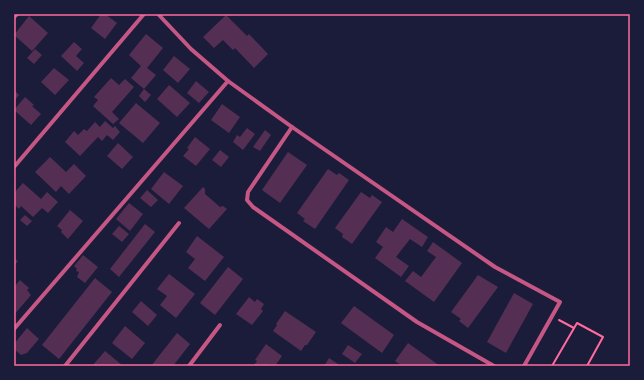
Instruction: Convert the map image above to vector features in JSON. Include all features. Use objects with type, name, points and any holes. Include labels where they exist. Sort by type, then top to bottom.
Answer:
[{"type":"street","points":[[14,17],[17,14]]},
{"type":"street","points":[[14,167],[144,14]]},
{"type":"street","points":[[158,14],[191,49],[228,81],[292,127],[495,267],[560,302],[524,366]]},
{"type":"street","points":[[14,329],[228,81]]},
{"type":"street","points":[[292,127],[248,192],[247,200],[253,207],[417,322],[494,366]]},
{"type":"street","points":[[65,366],[179,223]]},
{"type":"street","points":[[189,366],[220,325]]},
{"type":"path","points":[[552,316],[574,328]]},
{"type":"path","points":[[552,366],[576,322],[603,337],[587,366]]},
{"type":"building","points":[[101,14],[105,14],[117,23],[105,39],[91,28]]},
{"type":"building","points":[[226,15],[247,36],[249,34],[268,54],[254,68],[235,48],[233,50],[223,40],[214,48],[203,37]]},
{"type":"building","points":[[29,16],[48,33],[32,51],[14,35]]},
{"type":"building","points":[[146,34],[163,48],[147,68],[156,75],[144,89],[131,78],[141,66],[129,55]]},
{"type":"building","points":[[74,42],[82,49],[76,56],[84,63],[77,71],[61,56]]},
{"type":"building","points":[[35,49],[42,55],[34,64],[27,58]]},
{"type":"building","points":[[174,56],[190,69],[178,83],[163,70]]},
{"type":"building","points":[[54,68],[69,80],[55,95],[41,82]]},
{"type":"building","points":[[111,78],[119,85],[125,79],[134,87],[112,112],[119,119],[113,124],[93,106],[98,100],[94,97]]},
{"type":"building","points":[[196,81],[209,92],[199,103],[187,93]]},
{"type":"building","points":[[169,85],[190,103],[177,117],[157,99]]},
{"type":"building","points":[[144,89],[151,95],[145,102],[139,96]]},
{"type":"building","points":[[14,90],[19,95],[14,101]]},
{"type":"building","points":[[25,97],[41,114],[31,125],[14,110]]},
{"type":"building","points":[[136,103],[160,123],[143,143],[119,123]]},
{"type":"building","points":[[222,104],[240,117],[229,133],[211,120]]},
{"type":"building","points":[[105,121],[113,128],[115,126],[120,132],[113,140],[107,135],[102,141],[98,137],[80,156],[65,142],[74,131],[78,135],[84,129],[87,131],[95,122],[100,127]]},
{"type":"building","points":[[247,128],[255,134],[243,150],[233,142],[237,135],[240,137]]},
{"type":"building","points":[[265,130],[271,135],[260,151],[253,147]]},
{"type":"building","points":[[195,137],[210,149],[196,166],[183,156],[189,149],[187,148]]},
{"type":"building","points":[[118,143],[133,157],[122,169],[107,156]]},
{"type":"building","points":[[220,150],[229,157],[221,167],[212,160]]},
{"type":"building","points":[[288,152],[307,165],[280,203],[262,190]]},
{"type":"building","points":[[50,157],[66,172],[74,164],[86,176],[69,194],[61,186],[56,192],[35,172]]},
{"type":"building","points":[[328,169],[337,175],[339,173],[349,180],[315,229],[303,221],[305,219],[297,213]]},
{"type":"building","points":[[164,172],[183,186],[169,204],[151,189]]},
{"type":"building","points":[[23,183],[41,199],[47,192],[58,202],[48,213],[42,208],[33,217],[21,206],[19,209],[14,204],[14,193]]},
{"type":"building","points":[[203,187],[205,189],[205,194],[220,207],[223,206],[227,209],[209,229],[184,208]]},
{"type":"building","points":[[147,190],[158,200],[151,207],[140,198]]},
{"type":"building","points":[[361,192],[370,198],[372,195],[382,202],[352,244],[342,237],[343,234],[335,228]]},
{"type":"building","points":[[129,203],[143,214],[130,231],[116,219]]},
{"type":"building","points":[[70,210],[83,221],[68,239],[61,232],[62,230],[57,226]]},
{"type":"building","points":[[25,215],[32,221],[27,226],[20,220]]},
{"type":"building","points":[[402,219],[428,237],[422,247],[410,239],[396,257],[409,266],[401,277],[375,258],[383,247],[376,242],[386,227],[393,232]]},
{"type":"building","points":[[145,224],[155,232],[119,277],[110,269]]},
{"type":"building","points":[[119,226],[129,234],[122,242],[112,234]]},
{"type":"building","points":[[197,236],[224,257],[205,281],[188,268],[195,259],[186,252]]},
{"type":"building","points":[[433,242],[462,263],[434,302],[405,281],[413,271],[421,277],[436,257],[427,251]]},
{"type":"building","points":[[83,255],[98,267],[85,283],[77,277],[79,272],[76,271],[77,269],[74,266]]},
{"type":"building","points":[[14,258],[18,261],[14,266]]},
{"type":"building","points":[[228,267],[243,279],[215,315],[200,303]]},
{"type":"building","points":[[169,274],[195,294],[176,318],[160,305],[167,296],[157,289]]},
{"type":"building","points":[[478,275],[498,287],[468,328],[459,321],[461,319],[451,312]]},
{"type":"building","points":[[95,278],[112,292],[59,359],[42,345]]},
{"type":"building","points":[[20,280],[29,288],[27,290],[31,295],[14,315],[14,287]]},
{"type":"building","points":[[514,293],[533,304],[506,353],[487,342]]},
{"type":"building","points":[[249,297],[255,302],[257,299],[264,304],[261,309],[263,311],[252,325],[236,314]]},
{"type":"building","points":[[141,301],[157,315],[148,326],[132,312]]},
{"type":"building","points":[[354,306],[394,335],[382,353],[341,323]]},
{"type":"building","points":[[285,311],[316,332],[301,351],[273,331]]},
{"type":"building","points":[[125,326],[145,343],[132,359],[112,343]]},
{"type":"building","points":[[27,328],[39,339],[27,353],[21,355],[14,349],[14,344]]},
{"type":"building","points":[[177,333],[190,344],[173,366],[151,366]]},
{"type":"building","points":[[408,343],[440,366],[402,366],[395,361]]},
{"type":"building","points":[[266,344],[282,356],[275,366],[271,364],[270,366],[253,366],[257,361],[255,360]]},
{"type":"building","points":[[348,345],[362,354],[355,363],[342,354]]},
{"type":"building","points":[[105,351],[123,366],[92,366]]},
{"type":"building","points":[[329,358],[341,366],[324,366]]}]
